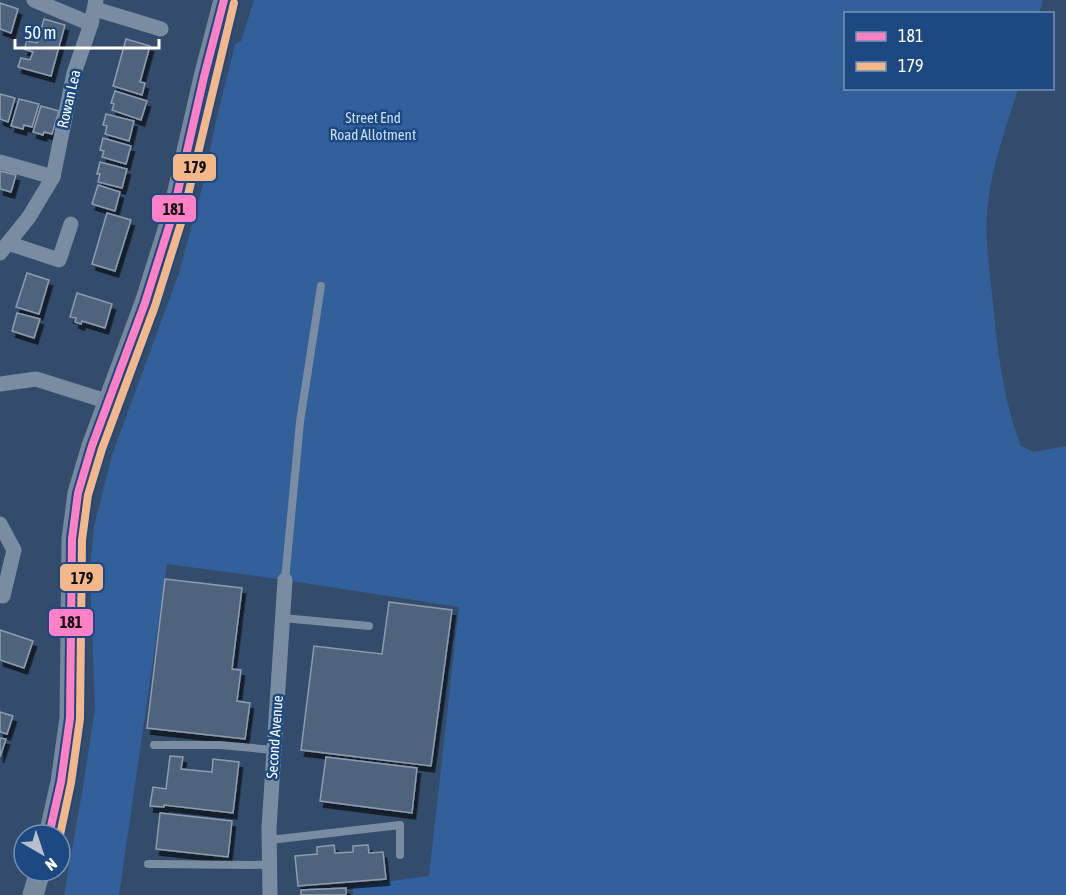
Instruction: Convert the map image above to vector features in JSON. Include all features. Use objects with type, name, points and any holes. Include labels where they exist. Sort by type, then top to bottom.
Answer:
[{"type":"street","points":[[34,0],[94,11],[161,29]]},
{"type":"street","points":[[52,823],[61,782],[70,718],[72,539],[78,492],[92,446],[145,303],[172,217],[224,0]]},
{"type":"street","name":"Rowan Lea","points":[[71,224],[59,260],[4,248],[29,217],[53,177],[74,73],[94,11]]},
{"type":"street","points":[[0,162],[53,177]]},
{"type":"street","points":[[0,384],[36,379],[108,402]]},
{"type":"street","points":[[0,525],[14,550],[3,596]]},
{"type":"street","name":"Second Avenue","points":[[270,895],[274,750],[285,580]]},
{"type":"lane","points":[[285,580],[300,422],[321,286]]},
{"type":"lane","points":[[283,618],[369,626]]},
{"type":"lane","points":[[154,744],[220,745],[274,750]]},
{"type":"lane","points":[[270,840],[400,825],[400,855]]},
{"type":"lane","points":[[148,864],[270,865]]},
{"type":"green space","name":"Street End Road Allotment","points":[[254,0],[1043,0],[1039,12],[844,12],[844,90],[1018,90],[1000,145],[990,188],[987,249],[1001,371],[1009,409],[1021,446],[1034,452],[1066,446],[1066,895],[353,895],[353,886],[429,876],[459,607],[167,564],[119,895],[64,895],[66,883],[72,883],[72,850],[95,708],[90,573],[94,526],[112,455],[179,273],[203,184],[235,44],[241,41]]},
{"type":"building","points":[[0,3],[18,9],[11,33],[0,29]]},
{"type":"building","points":[[44,19],[65,25],[51,76],[18,67],[21,58],[30,60],[33,52],[24,49],[27,41],[37,43]]},
{"type":"building","points":[[126,39],[150,46],[140,82],[145,83],[142,95],[113,86]]},
{"type":"building","points":[[115,91],[147,101],[141,120],[112,110],[114,104],[111,103]]},
{"type":"building","points":[[0,94],[15,98],[8,122],[0,119]]},
{"type":"building","points":[[19,99],[39,104],[32,127],[24,125],[23,129],[11,126]]},
{"type":"building","points":[[41,106],[59,111],[52,134],[44,132],[43,135],[33,132]]},
{"type":"building","points":[[106,114],[134,121],[129,141],[105,134],[107,126],[103,125]]},
{"type":"building","points":[[103,138],[131,146],[126,164],[102,157],[104,151],[100,150]]},
{"type":"building","points":[[100,162],[127,169],[122,188],[98,182]]},
{"type":"building","points":[[0,171],[16,175],[11,192],[0,189]]},
{"type":"building","points":[[98,185],[120,192],[115,211],[92,204]]},
{"type":"building","points":[[107,213],[131,220],[115,271],[92,264]]},
{"type":"building","points":[[27,273],[49,280],[39,314],[16,307]]},
{"type":"building","points":[[77,293],[112,304],[105,328],[82,321],[81,324],[75,322],[76,318],[70,317]]},
{"type":"building","points":[[17,313],[40,319],[34,338],[12,331]]},
{"type":"building","points":[[165,579],[242,588],[232,669],[241,670],[237,701],[250,703],[245,739],[147,728]]},
{"type":"building","points":[[389,602],[452,610],[431,766],[301,750],[314,646],[382,654]]},
{"type":"building","points":[[0,630],[33,641],[24,668],[0,660]]},
{"type":"building","points":[[0,712],[13,716],[7,734],[0,732]]},
{"type":"building","points":[[0,738],[6,739],[0,757]]},
{"type":"building","points":[[170,756],[183,757],[181,769],[212,772],[213,759],[239,762],[233,813],[164,805],[164,807],[150,806],[153,787],[166,789]]},
{"type":"building","points":[[326,757],[417,768],[412,813],[320,801]]},
{"type":"building","points":[[160,813],[232,821],[228,857],[156,849]]},
{"type":"building","points":[[334,845],[335,853],[353,852],[353,846],[368,845],[369,853],[383,852],[386,879],[298,886],[295,856],[317,854],[317,847]]},
{"type":"building","points":[[346,888],[346,895],[301,895],[301,890]]},
{"type":"transit line","name":"181","points":[[52,823],[61,782],[70,718],[72,539],[78,493],[92,446],[145,303],[172,217],[224,0]]},
{"type":"transit line","name":"179","points":[[63,823],[80,719],[82,540],[88,495],[102,449],[155,306],[182,220],[234,3]]}]
